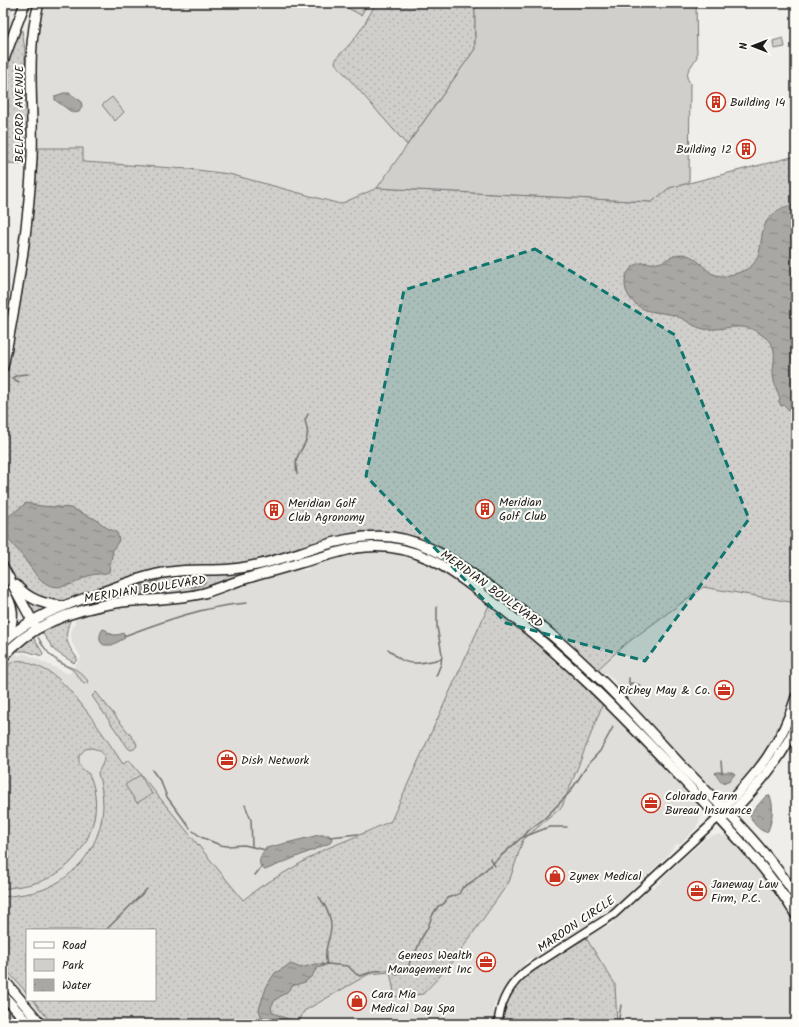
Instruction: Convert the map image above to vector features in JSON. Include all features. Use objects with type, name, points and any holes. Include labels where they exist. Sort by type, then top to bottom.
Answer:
[{"type":"main road","name":"BELFORD AVENUE","points":[[3,62],[25,3]]},
{"type":"main road","name":"BELFORD AVENUE","points":[[3,367],[17,292],[27,212],[32,150],[31,54],[34,27],[39,3]]},
{"type":"main road","name":"MERIDIAN BOULEVARD","points":[[5,640],[30,621],[129,582],[152,575],[181,570],[220,570],[245,567],[351,539],[382,537],[398,538],[417,543],[436,550],[501,594],[547,631],[608,687],[773,864],[796,896]]},
{"type":"main road","name":"MERIDIAN BOULEVARD","points":[[3,657],[17,642],[35,630],[60,618],[91,608],[122,602],[189,596],[244,579],[362,547],[407,550],[445,567],[499,606],[545,643],[606,699],[763,867],[781,891],[796,915]]},
{"type":"main road","points":[[3,567],[6,578],[35,630]]},
{"type":"main road","points":[[6,578],[34,599],[48,605],[63,607]]},
{"type":"main road","points":[[3,589],[11,602],[13,610],[12,624],[5,640]]},
{"type":"main road","points":[[726,812],[764,764],[781,734],[796,697]]},
{"type":"main road","points":[[718,818],[749,795],[771,770],[796,726]]},
{"type":"main road","points":[[3,979],[42,1024]]},
{"type":"main road","points":[[3,995],[29,1024]]},
{"type":"street","name":"MAROON CIRCLE","points":[[498,1024],[500,1008],[506,994],[512,984],[521,975],[617,911],[718,818]]},
{"type":"highlighted area","points":[[535,249],[675,335],[749,519],[645,661],[506,623],[366,476],[404,290]]},
{"type":"shaded area","points":[[3,3],[19,3],[13,8],[10,17],[14,22],[3,54]]},
{"type":"shaded area","points":[[43,3],[475,3],[475,49],[377,188],[340,204],[228,174],[189,169],[83,162],[83,149],[35,148],[34,95],[37,31],[40,29],[42,19],[40,17]]},
{"type":"shaded area","points":[[796,523],[796,686],[783,724],[761,761],[735,790],[729,792],[727,790],[722,792],[719,790],[717,793],[713,791],[634,710],[635,708],[617,689],[615,681],[606,673],[602,674],[596,671],[623,646],[703,587]]},
{"type":"shaded area","points":[[362,551],[395,551],[432,564],[455,579],[455,582],[462,587],[466,587],[490,603],[391,821],[323,850],[260,887],[219,918],[156,930],[26,929],[26,1001],[153,1001],[142,1024],[45,1024],[3,974],[3,662],[11,655],[16,653],[18,655],[22,655],[22,653],[69,674],[81,657],[72,643],[71,635],[75,623],[74,621],[81,614],[281,572],[282,575],[293,570],[308,570],[313,564],[325,563],[324,560]]},
{"type":"shaded area","points":[[3,593],[10,621],[3,637]]},
{"type":"shaded area","points":[[604,701],[700,803],[702,809],[699,811],[701,813],[701,817],[696,828],[680,844],[676,844],[665,858],[612,910],[607,910],[595,917],[594,923],[536,960],[531,958],[525,962],[524,967],[511,979],[499,1000],[495,1002],[493,1010],[495,1015],[494,1024],[298,1024],[304,1011],[369,974],[390,972],[396,997],[423,994],[452,963],[509,882],[523,840],[562,807]]},
{"type":"shaded area","points":[[721,834],[724,837],[725,834],[731,837],[751,858],[796,921],[796,1024],[502,1024],[508,1000],[515,987],[524,977],[602,927],[605,928],[613,923],[615,919],[651,888],[655,887],[661,882],[663,877],[705,839],[710,836]]},
{"type":"green space","points":[[338,3],[368,3],[361,15]]},
{"type":"green space","points":[[376,3],[475,3],[475,49],[407,145],[335,63],[338,56],[360,31]]},
{"type":"green space","points":[[475,3],[696,3],[697,57],[688,71],[687,78],[690,83],[689,183],[669,188],[652,202],[377,188],[475,49]]},
{"type":"green space","points":[[19,29],[22,30],[25,50],[25,78],[28,91],[29,164],[3,163],[3,69]]},
{"type":"green space","points":[[783,38],[785,47],[774,49],[773,41]]},
{"type":"green space","points":[[112,97],[124,112],[115,121],[102,105]]},
{"type":"green space","name":"Meridian Golf Club","points":[[35,148],[83,148],[83,162],[189,169],[229,174],[340,204],[377,188],[652,202],[669,188],[796,156],[796,603],[703,587],[623,646],[596,671],[455,558],[392,535],[244,565],[195,567],[65,603],[46,602],[19,585],[3,561],[3,379],[8,355]]},
{"type":"green space","points":[[364,540],[392,541],[418,546],[458,568],[461,572],[427,554],[338,548]]},
{"type":"green space","points":[[290,560],[290,562],[198,591],[83,608],[83,605],[108,593],[155,578]]},
{"type":"green space","points":[[472,581],[503,600],[567,652],[566,654],[544,638]]},
{"type":"green space","points":[[26,599],[46,608],[33,616]]},
{"type":"green space","points":[[490,603],[495,606],[494,608],[511,621],[512,620],[604,701],[562,807],[523,840],[509,882],[452,963],[423,994],[395,997],[390,972],[369,974],[304,1011],[298,1024],[52,1024],[34,1001],[156,1001],[156,929],[26,929],[26,992],[10,974],[3,962],[3,897],[42,890],[55,884],[76,868],[85,857],[98,833],[102,820],[103,798],[98,773],[103,762],[104,755],[102,752],[92,748],[85,749],[79,756],[81,767],[89,774],[94,788],[96,803],[90,833],[74,859],[63,869],[45,880],[3,889],[3,671],[14,661],[24,661],[40,667],[55,676],[74,695],[91,717],[123,764],[129,760],[243,900],[260,887],[323,850],[391,821]]},
{"type":"green space","points":[[71,618],[67,630],[67,639],[70,648],[77,658],[74,663],[55,651],[41,631]]},
{"type":"green space","points":[[33,637],[43,653],[42,656],[26,651],[15,651],[19,645]]},
{"type":"green space","points":[[38,637],[55,659],[80,673],[88,681],[87,683],[84,684],[73,670],[58,662],[50,655],[41,644]]},
{"type":"green space","points":[[96,692],[136,742],[137,746],[134,749],[131,750],[128,748],[92,696]]},
{"type":"green space","points":[[610,695],[673,762],[612,701]]},
{"type":"green space","points":[[140,775],[152,794],[137,803],[125,785]]},
{"type":"green space","points":[[768,865],[790,891],[796,909],[766,867]]},
{"type":"green space","points":[[586,938],[615,984],[617,1024],[502,1024],[507,1002],[517,986],[531,973]]},
{"type":"green space","points":[[3,1004],[21,1024],[3,1024]]},
{"type":"water","points":[[69,93],[81,101],[82,106],[79,112],[73,113],[55,100],[55,96]]},
{"type":"water","points":[[790,205],[796,205],[796,417],[784,405],[781,406],[773,375],[773,349],[768,340],[762,335],[748,328],[741,327],[704,329],[696,327],[683,319],[670,314],[645,310],[636,305],[629,297],[625,283],[628,272],[637,264],[658,263],[679,254],[694,258],[715,275],[724,276],[743,271],[754,263],[758,256],[762,233],[769,218],[783,208]]},
{"type":"water","points":[[26,503],[41,506],[71,508],[97,520],[107,528],[116,532],[119,540],[113,550],[109,572],[91,575],[62,587],[46,584],[35,574],[5,534],[3,526],[3,521]]},
{"type":"water","points":[[200,577],[204,579],[205,583],[195,587],[191,587],[189,582],[184,582],[178,586],[175,584],[177,580],[192,581],[193,583],[198,582],[198,578]]},
{"type":"water","points":[[155,581],[160,581],[160,587],[152,595],[141,593],[138,589],[141,585],[149,585]]},
{"type":"water","points":[[103,629],[114,635],[124,633],[125,638],[112,645],[104,645],[102,644],[100,638]]},
{"type":"water","points":[[732,772],[735,774],[730,780],[723,783],[715,773]]},
{"type":"water","points":[[769,795],[772,803],[772,813],[768,831],[765,832],[755,825],[750,814],[766,796]]},
{"type":"water","points":[[319,835],[329,835],[332,839],[330,843],[265,870],[260,865],[262,853],[266,848]]},
{"type":"water","points":[[291,964],[301,968],[315,964],[323,964],[324,966],[317,968],[312,976],[305,982],[292,986],[287,992],[275,1000],[271,1007],[272,1012],[291,1020],[296,1024],[266,1024],[259,1009],[267,985],[275,973]]},
{"type":"waterway","points":[[19,382],[12,378],[18,375],[28,374]]},
{"type":"waterway","points":[[297,474],[297,457],[308,435],[305,420],[308,414]]},
{"type":"waterway","points":[[124,636],[200,611],[216,607],[247,603]]},
{"type":"waterway","points":[[436,676],[441,664],[442,654],[437,627],[437,607]]},
{"type":"waterway","points":[[388,649],[398,658],[410,663],[420,663],[441,659]]},
{"type":"waterway","points":[[629,678],[629,684]]},
{"type":"waterway","points":[[629,687],[631,683],[640,685]]},
{"type":"waterway","points":[[524,836],[529,830],[545,818],[570,792],[589,763],[600,751],[613,727]]},
{"type":"waterway","points":[[721,761],[722,773]]},
{"type":"waterway","points":[[152,770],[161,782],[167,797],[190,828]]},
{"type":"waterway","points":[[245,805],[251,820],[252,846]]},
{"type":"waterway","points":[[322,965],[328,964],[348,966],[360,976],[374,971],[394,970],[395,974],[397,975],[408,969],[410,961],[415,954],[438,906],[444,904],[447,898],[459,894],[462,888],[473,881],[521,838],[549,827],[567,827]]},
{"type":"waterway","points":[[193,831],[201,837],[220,845],[244,845],[266,850]]},
{"type":"waterway","points":[[330,837],[358,834]]},
{"type":"waterway","points":[[490,859],[495,866]]},
{"type":"waterway","points":[[255,875],[262,866]]},
{"type":"waterway","points":[[107,929],[147,889]]},
{"type":"waterway","points":[[319,897],[331,920],[331,929],[326,951],[327,964]]},
{"type":"waterway","points":[[618,1024],[621,1005]]},
{"type":"place","name":"Building 14","points":[[716,102]]},
{"type":"place","name":"Building 12","points":[[746,149]]},
{"type":"place","name":"Meridian Golf Club","points":[[485,509]]},
{"type":"place","name":"Meridian Golf Club Agronomy","points":[[274,510]]},
{"type":"place","name":"Richey May & Co.","points":[[724,690]]},
{"type":"place","name":"Dish Network","points":[[227,760]]},
{"type":"place","name":"Colorado Farm Bureau Insurance","points":[[651,803]]},
{"type":"place","name":"Zynex Medical","points":[[555,876]]},
{"type":"place","name":"Janeway Law Firm, P.C.","points":[[697,891]]},
{"type":"place","name":"Geneos Wealth Management Inc","points":[[486,962]]},
{"type":"place","name":"Cara Mia Medical Day Spa","points":[[357,1001]]}]
